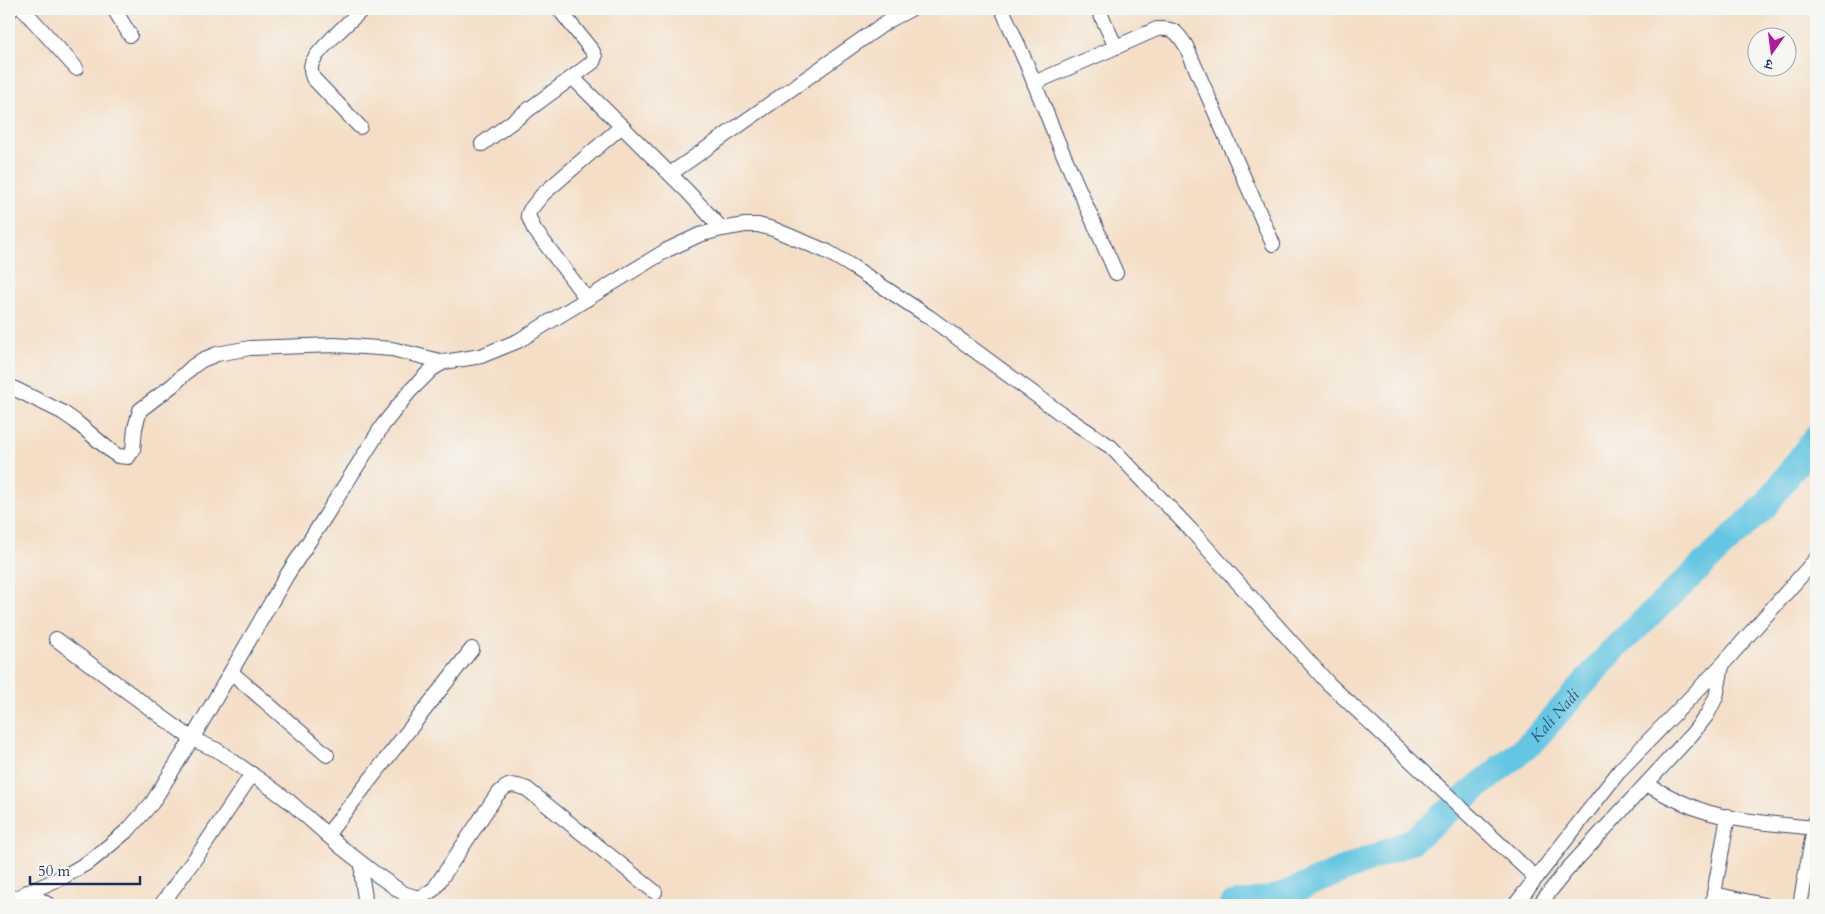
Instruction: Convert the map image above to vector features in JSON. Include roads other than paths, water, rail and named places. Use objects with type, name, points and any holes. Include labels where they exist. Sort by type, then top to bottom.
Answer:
[{"type":"street","points":[[9,12],[12,9]]},
{"type":"street","points":[[23,9],[76,68]]},
{"type":"street","points":[[114,9],[130,35]]},
{"type":"street","points":[[360,127],[313,78],[311,64],[323,49],[363,9]]},
{"type":"street","points":[[482,144],[593,62],[594,52],[559,9]]},
{"type":"street","points":[[670,174],[888,21],[911,9]]},
{"type":"street","points":[[1002,9],[1116,273]]},
{"type":"street","points":[[1098,9],[1116,47]]},
{"type":"street","points":[[1034,83],[1157,29],[1168,28],[1177,32],[1186,46],[1273,244]]},
{"type":"street","points":[[573,78],[670,174],[722,229]]},
{"type":"street","points":[[587,299],[534,229],[528,215],[543,194],[622,126]]},
{"type":"street","points":[[9,901],[65,876],[92,860],[129,829],[152,803],[192,739],[287,575],[324,520],[383,425],[410,391],[432,369],[444,362],[481,356],[518,341],[667,250],[699,235],[722,229],[758,225],[773,229],[828,252],[890,290],[1063,415],[1111,447],[1190,529],[1328,683],[1536,878]]},
{"type":"street","points":[[9,386],[62,412],[76,421],[112,452],[118,456],[128,457],[133,450],[137,416],[140,410],[168,389],[192,367],[202,360],[217,354],[250,348],[335,345],[392,350],[444,362]]},
{"type":"street","points":[[1515,905],[1621,769],[1722,665],[1816,559]]},
{"type":"street","points":[[56,638],[192,739],[217,750],[289,801],[363,864],[409,896],[422,897],[434,889],[496,796],[510,785],[517,785],[527,789],[655,892]]},
{"type":"street","points":[[327,835],[472,649]]},
{"type":"street","points":[[1539,905],[1566,871],[1692,734],[1707,715],[1716,697],[1722,665]]},
{"type":"street","points":[[231,672],[327,755]]},
{"type":"street","points":[[162,905],[252,774]]},
{"type":"street","points":[[1646,784],[1700,810],[1776,824],[1815,824],[1800,905]]},
{"type":"street","points":[[1728,816],[1713,899],[1764,905]]},
{"type":"street","points":[[363,864],[361,872],[365,905]]},
{"type":"street","points":[[27,892],[49,905]]},
{"type":"waterway","name":"Kali Nadi","points":[[1232,905],[1278,897],[1412,841],[1532,742],[1617,646],[1766,505],[1816,437]]}]
